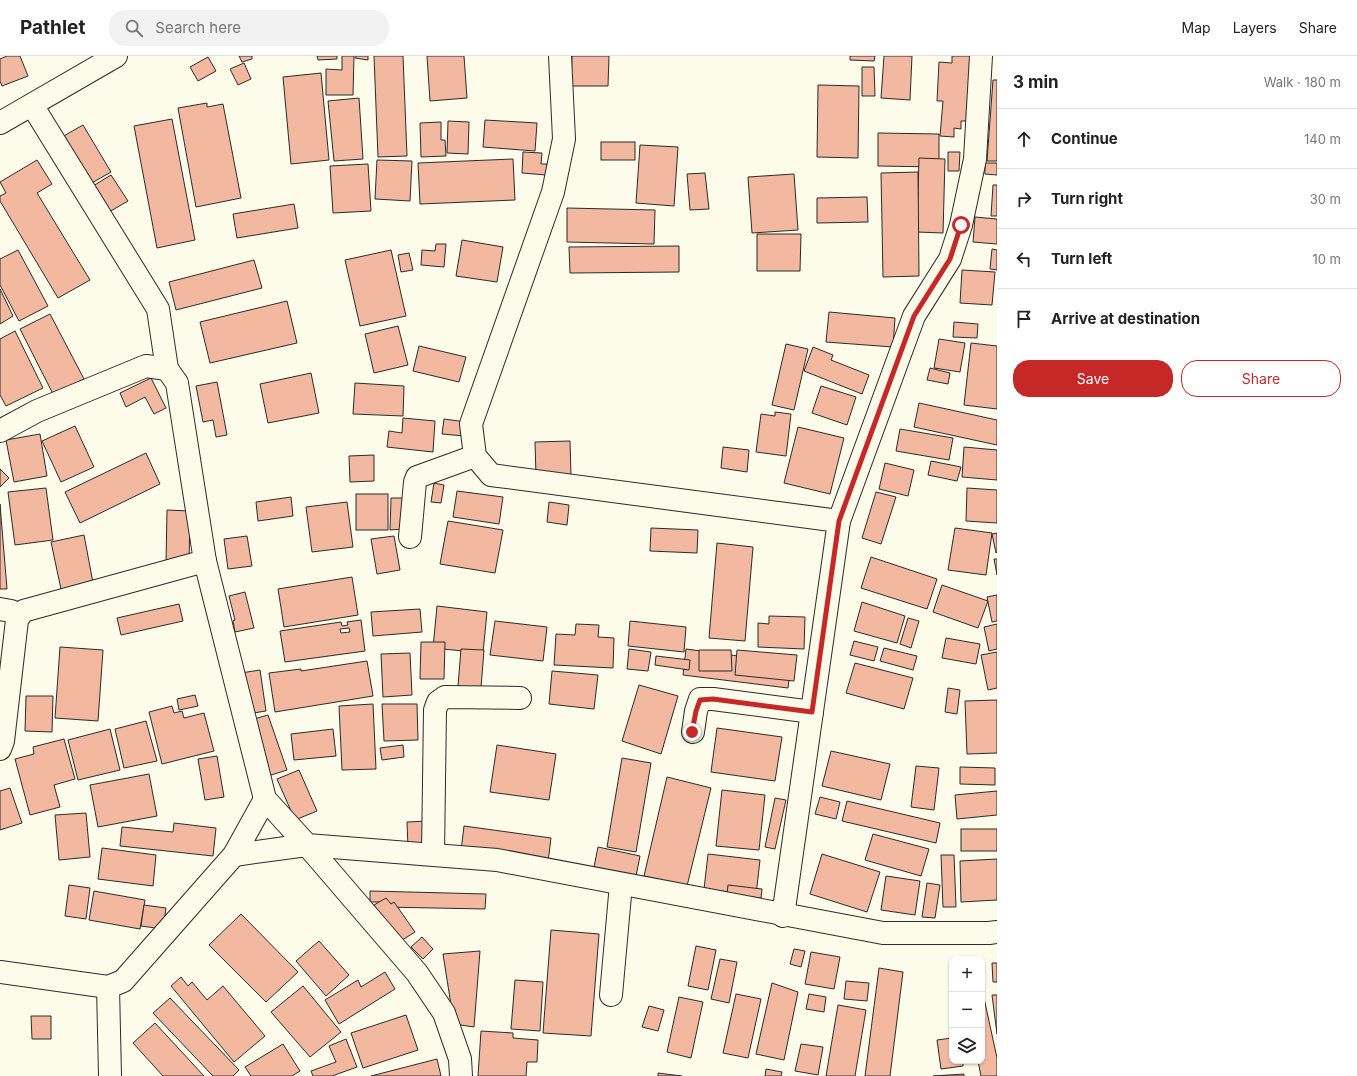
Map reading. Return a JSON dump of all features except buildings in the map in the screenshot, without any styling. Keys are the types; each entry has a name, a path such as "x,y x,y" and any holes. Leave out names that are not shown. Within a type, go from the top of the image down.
{"street":[{"path":"0,123 116,56"},
{"path":"560,56 564,139 553,192 471,424 475,456 491,475 839,521"},
{"path":"782,916 839,521 914,316 950,259 961,225 975,160 981,56"},
{"path":"32,104 158,309 167,369 177,383 205,561 265,799 307,845 417,973 444,1013 460,1059 461,1076"},
{"path":"0,431 37,411 146,366 167,369"},
{"path":"410,537 415,482 417,477 475,456"},
{"path":"10,612 23,612 205,561"},
{"path":"0,749 3,741 17,620 10,612"},
{"path":"433,854 435,710 438,702 445,697 520,698"},
{"path":"692,732 696,711 700,700 713,699 812,712"},
{"path":"0,972 108,987 123,981 234,856 265,799"},
{"path":"234,856 307,845 497,860 782,916 883,933 997,932"},
{"path":"612,995 621,884"},
{"path":"108,987 110,1076"}],"route":[{"path":"692,732 696,711 700,700 713,699 812,712 839,521 914,316 950,259 961,225"}]}
